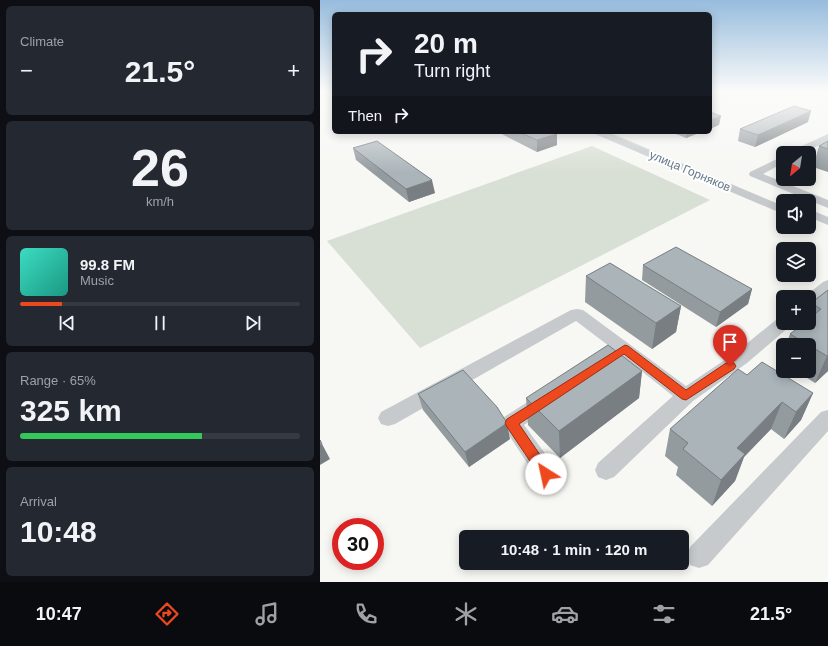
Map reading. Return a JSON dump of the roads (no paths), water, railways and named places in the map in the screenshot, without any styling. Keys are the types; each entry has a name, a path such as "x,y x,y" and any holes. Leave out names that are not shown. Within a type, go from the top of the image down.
{"street":[{"name":"улица Горняков","path":"603,134 776,207"},
{"name":"улица Горняков","path":"621,134 776,199"},
{"path":"809,146 828,137"},
{"path":"776,163 754,174 776,183"},
{"path":"784,186 828,204"},
{"path":"816,216 828,221"},
{"path":"816,224 828,228"},
{"path":"816,295 828,285"},
{"path":"388,418 577,314 686,396"},
{"path":"606,470 686,396 741,358 776,329"},
{"path":"588,373 625,349"},
{"path":"546,474 511,423 556,394"},
{"path":"699,556 828,418"}]}
